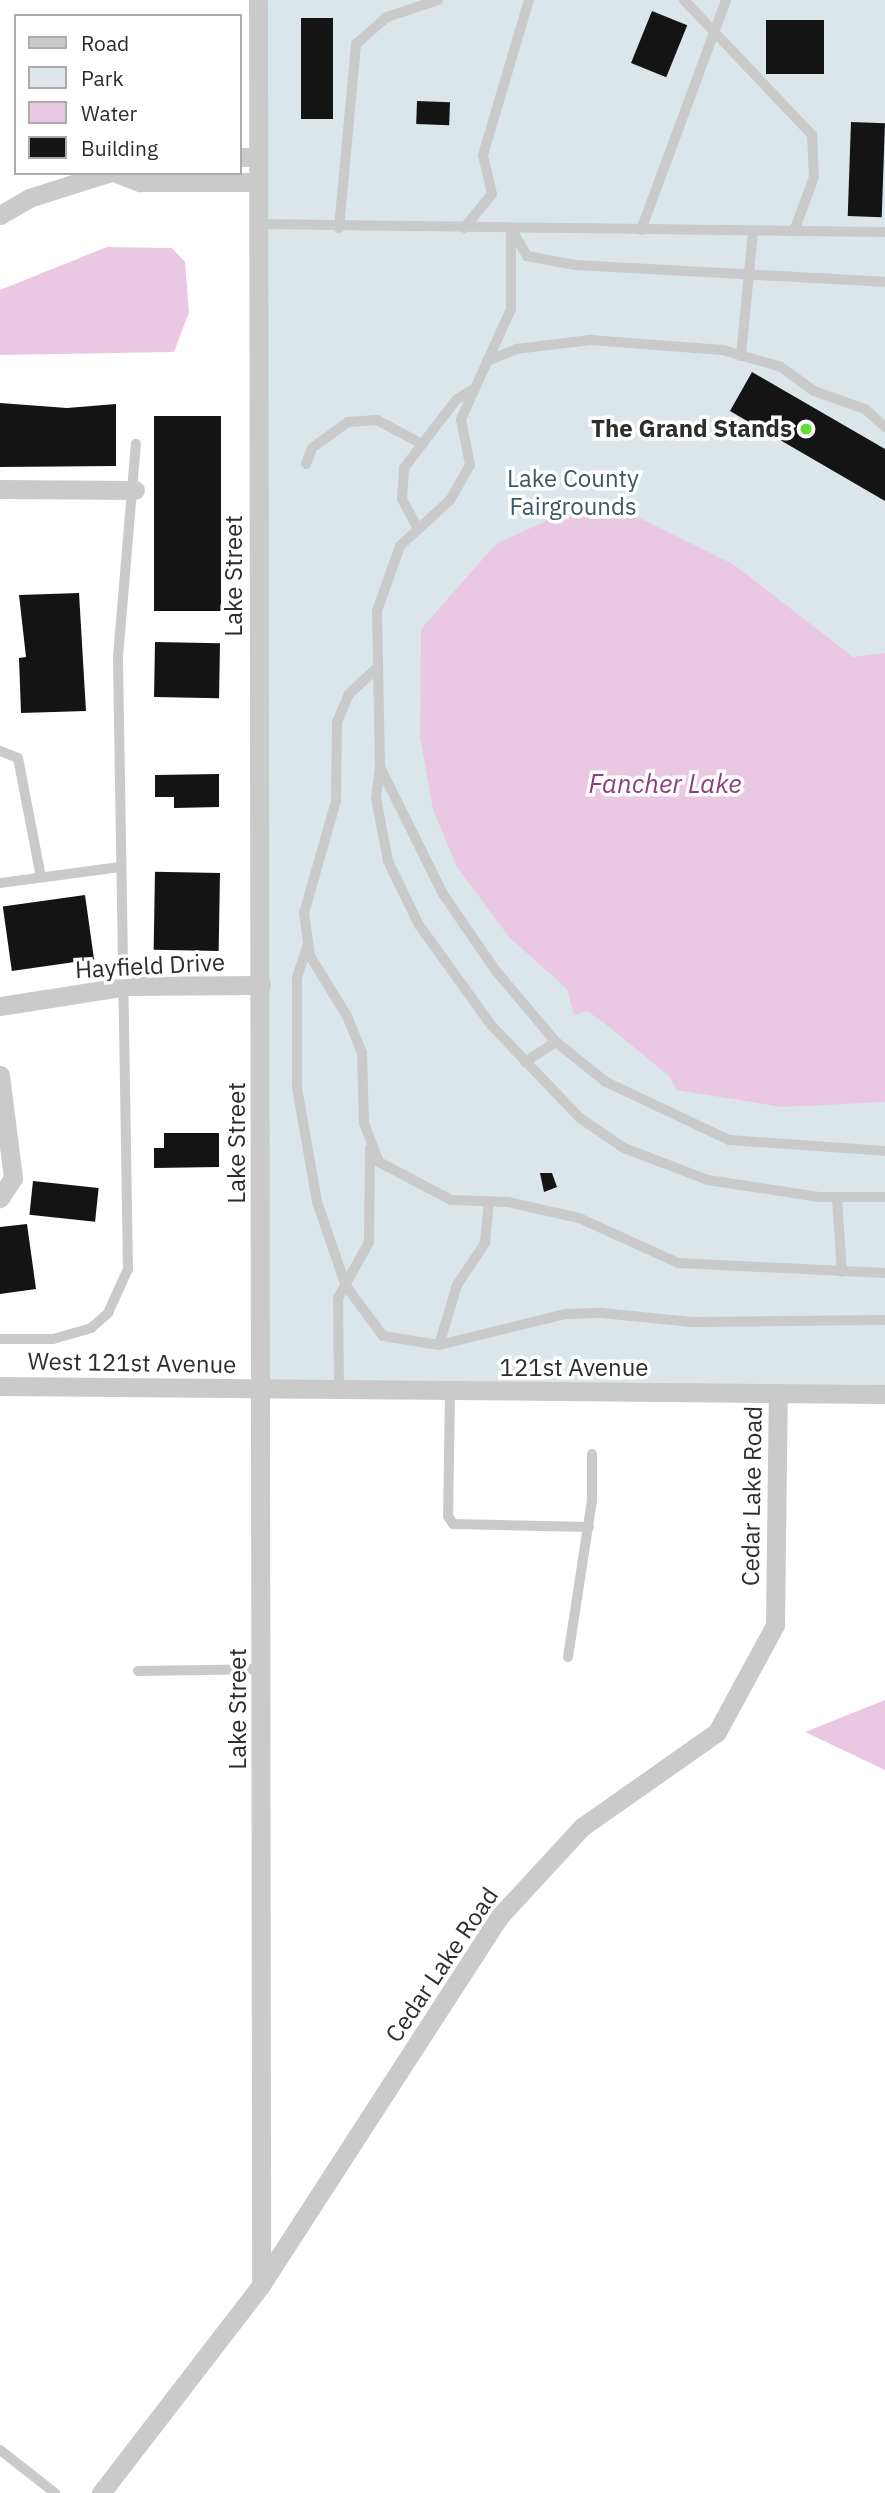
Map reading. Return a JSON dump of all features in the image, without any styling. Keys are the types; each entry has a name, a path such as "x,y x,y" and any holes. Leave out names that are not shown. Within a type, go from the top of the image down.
{"street":[{"name":"Lake Street","path":"258,0 249,157 257,182 264,1389 261,2285"},
{"path":"0,215 29,198 102,175"},
{"path":"122,175 141,182 257,182"},
{"path":"0,489 135,490"},
{"name":"Hayfield Drive","path":"0,1006 128,986 261,985"},
{"path":"0,1074 13,1178 0,1198"},
{"name":"West 121st Avenue","path":"0,1386 264,1389"},
{"name":"121st Avenue","path":"264,1389 885,1394"},
{"name":"Cedar Lake Road","path":"101,2493 261,2285 498,1918 582,1827 717,1732 775,1625 778,1393"}],"lane":[{"path":"339,229 356,44 387,17 438,0"},
{"path":"464,228 492,194 483,155 529,0"},
{"path":"684,0 812,135 814,177 794,231"},
{"path":"641,230 726,0"},
{"path":"257,224 339,229 885,232"},
{"path":"512,229 527,256 575,265 885,282"},
{"path":"512,229 512,309 461,419 470,465 450,499 400,546 387,576 377,611 381,829 403,894 466,994 525,1062 580,1118 659,1165 708,1180 836,1199 885,1197"},
{"path":"741,356 753,231"},
{"path":"487,360 516,349 590,340 741,356 781,367 814,391 865,409 885,427"},
{"path":"418,529 401,483 421,443 476,387"},
{"path":"306,464 312,448 348,422 377,420 421,443"},
{"path":"0,1339 72,1336 108,1313 120,1293 128,1269 128,986 120,867 119,598 135,490 136,444"},
{"path":"339,1390 338,1298 369,1242 370,1140 362,1054 308,943 304,914 336,801 337,722 349,694 378,667"},
{"path":"0,751 18,758 41,877"},
{"path":"380,767 443,894 496,971 556,1042 644,1105 729,1140 885,1151"},
{"path":"0,883 120,867"},
{"path":"308,943 297,978 297,1088 317,1202 346,1286 383,1336 439,1345 566,1314 692,1322 885,1320"},
{"path":"525,1062 556,1042"},
{"path":"370,1140 379,1163 452,1200 489,1201 579,1218 678,1263 885,1273"},
{"path":"836,1199 842,1272"},
{"path":"439,1345 457,1285 485,1242 489,1201"},
{"path":"450,1392 448,1516 453,1524 589,1527"},
{"path":"568,1657 589,1527 592,1454"},
{"path":"138,1671 263,1668"},
{"path":"0,2450 55,2493"}],"green space":[{"name":"Lake County Fairgrounds","path":"260,0 885,0 885,1389 260,1389"}],"water":[{"path":"107,247 172,248 185,262 189,312 174,352 0,355 0,290"},
{"name":"Fancher Lake","path":"581,505 621,509 733,564 853,657 885,653 885,1102 782,1107 677,1090 669,1076 603,1022 587,1011 574,1015 567,989 509,937 457,867 433,810 420,737 421,629 496,544"},
{"path":"885,1700 885,1770 805,1732"}],"building":[{"path":"652,11 687,25 666,77 631,63"},
{"path":"301,18 333,18 333,119 301,119"},
{"path":"766,20 824,20 824,74 766,74"},
{"path":"417,101 450,102 449,125 416,124"},
{"path":"851,122 885,123 882,217 848,216"},
{"name":"The Grand Stands","path":"752,372 885,449 885,501 730,411"},
{"path":"0,403 67,408 116,404 116,466 0,467"},
{"path":"154,416 221,416 221,611 154,611"},
{"path":"79,593 86,711 21,713 19,658 26,657 19,595"},
{"path":"155,642 220,643 219,698 154,697"},
{"path":"219,774 219,807 174,808 174,797 155,797 155,775"},
{"path":"155,872 220,873 219,951 154,950"},
{"path":"85,895 94,959 12,971 3,907"},
{"path":"164,1133 219,1133 219,1167 154,1168 154,1148 164,1148"},
{"path":"540,1173 552,1173 557,1187 544,1192"},
{"path":"33,1181 99,1188 95,1222 29,1215"},
{"path":"27,1224 36,1289 0,1294 0,1227"}],"place":[{"name":"The Grand Stands","path":"806,429"}]}
